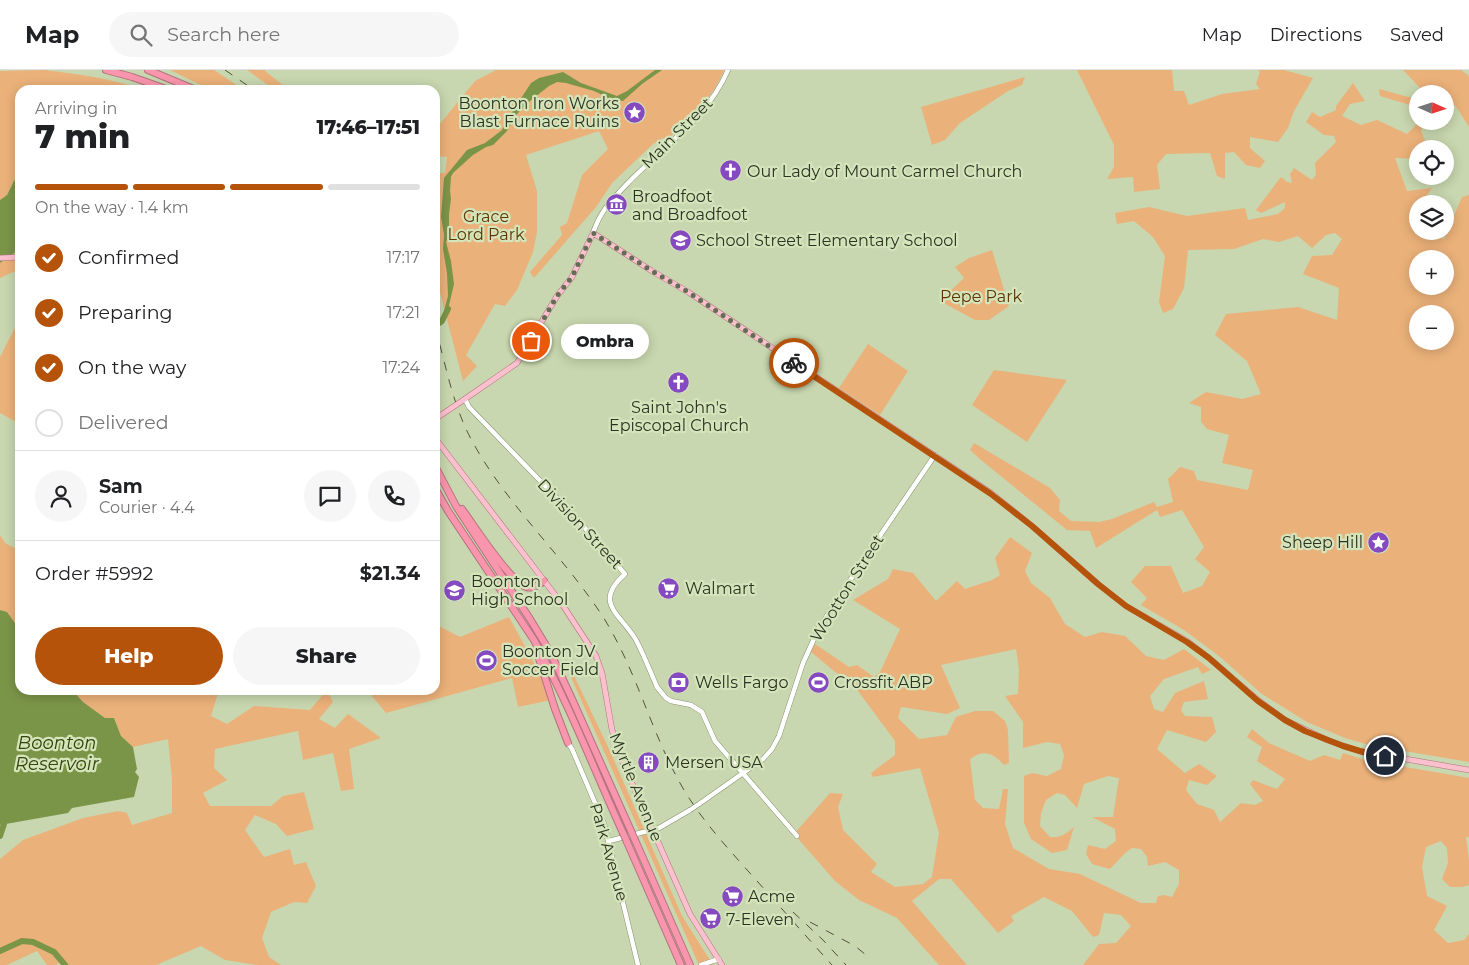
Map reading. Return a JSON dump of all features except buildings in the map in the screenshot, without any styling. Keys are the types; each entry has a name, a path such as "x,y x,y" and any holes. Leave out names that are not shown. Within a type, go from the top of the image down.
{"highway":[{"path":"106,70 132,76 156,85"},
{"path":"148,70 184,85"},
{"path":"440,476 453,501 530,618 550,652 690,964"},
{"path":"440,497 534,640 560,690 682,965"},
{"path":"453,501 460,506 496,556 520,583 530,587 538,586 544,581"},
{"path":"534,640 552,701 568,743"}],"main road":[{"name":"Main Street","path":"440,416 517,363 557,296 572,277 593,233"},
{"path":"593,233 688,292 991,494 1016,512 1126,606 1187,642 1209,658 1258,701 1285,720 1327,740 1358,751 1469,770"},
{"path":"0,258 15,257"},
{"name":"Myrtle Avenue","path":"440,445 567,612 600,664 616,742 652,830 690,914 722,965"}],"street":[{"name":"Main Street","path":"593,233 606,205 700,113 715,94 728,70"},
{"name":"Division Street","path":"464,400 475,414 578,520 626,574 614,585 610,602 616,615 637,643 663,696 669,700 691,705 702,712 715,741 797,836"},
{"name":"Wootton Street","path":"609,841 669,824 763,759 776,743 798,677 820,628 862,562 935,455"},
{"name":"Park Avenue","path":"568,743 604,824 638,965"},
{"path":"701,965 719,960"}],"green space":[{"path":"44,70 107,79 128,85 15,85 15,179 7,195 0,200 0,71"},
{"path":"170,70 214,70 236,85 201,85"},
{"path":"247,70 265,70 283,85 268,85"},
{"name":"Grace Lord Park","path":"496,70 724,70 707,100 666,141 663,138 653,144 612,183 596,207 534,278 530,272 562,235 560,227 567,223 582,175 608,149 599,131 526,155 537,191 537,232 533,252 517,290 505,306 495,304 466,355 477,366 463,381 440,292 440,173 445,173 447,157 440,156 440,124 475,81"},
{"path":"1077,70 1172,70 1174,91 1184,91 1189,105 1222,94 1260,89 1256,84 1260,72 1258,70 1284,70 1313,78 1294,111 1288,128 1278,142 1250,137 1250,148 1265,161 1260,168 1246,165 1234,152 1225,153 1225,179 1217,176 1210,153 1166,154 1157,165 1160,189 1134,192 1133,177 1107,179 1114,167 1114,145"},
{"path":"1403,70 1461,70 1469,76 1469,127 1454,105 1454,85 1417,85"},
{"path":"1025,77 1022,85 1008,91 960,123 945,140 932,145 921,107"},
{"path":"1353,83 1365,101 1350,104 1342,116 1361,125 1377,120 1407,134 1411,130 1421,130 1425,140 1409,140 1409,159 1395,158 1407,191 1432,188 1427,195 1409,195 1409,240 1454,240 1454,216 1462,197 1469,195 1469,762 1369,745 1345,738 1307,722 1262,694 1219,656 1184,630 1141,605 1147,598 1131,582 1145,566 1171,566 1183,593 1202,586 1210,572 1195,559 1204,547 1182,510 1160,517 1157,510 1096,548 1090,531 1067,530 970,450 974,443 1050,488 1060,500 1059,511 1071,521 1099,522 1112,519 1154,502 1157,507 1173,502 1168,479 1180,467 1194,471 1197,480 1248,490 1253,470 1222,463 1229,435 1207,429 1201,422 1201,407 1189,403 1206,392 1242,399 1261,394 1247,361 1215,335 1226,314 1298,307 1337,320 1339,288 1303,274 1312,256 1332,255 1342,239 1335,233 1326,235 1312,248 1298,236 1279,242 1263,239 1234,249 1188,250 1184,288 1173,309 1163,313 1159,302 1165,256 1153,237 1134,221 1117,224 1115,213 1149,207 1187,216 1245,208 1248,220 1278,214 1285,208 1285,202 1261,213 1256,210 1281,177 1287,182 1292,183 1290,174 1294,168 1312,180 1316,175 1315,163 1336,142 1334,136 1324,135 1306,122 1312,112 1320,117 1336,110 1336,106"},
{"path":"1379,89 1409,97 1409,105 1380,96"},
{"name":"Pepe Park","path":"992,250 1009,306 989,320 975,320 940,301 964,278 955,267 969,258"},
{"path":"15,252 15,271 0,278 0,263"},
{"path":"15,328 15,421 0,413 0,357"},
{"path":"868,344 908,371 880,415 839,388"},
{"path":"994,370 1067,380 1027,442 972,405"},
{"path":"0,535 5,543 15,548 15,623 7,612 0,610"},
{"path":"1010,537 1032,553 1025,571 1031,583 1050,598 1065,624 1085,637 1102,632 1125,636 1146,656 1164,660 1184,649 1211,670 1202,674 1198,667 1164,679 1150,696 1154,709 1163,712 1175,693 1204,681 1208,699 1184,702 1181,710 1185,716 1212,717 1216,732 1206,742 1167,730 1157,749 1185,773 1199,764 1217,776 1207,785 1189,780 1186,790 1197,804 1214,810 1220,822 1241,803 1255,805 1263,801 1250,784 1253,780 1277,789 1285,779 1257,761 1262,747 1247,737 1252,729 1269,743 1310,761 1324,755 1340,760 1343,753 1365,760 1469,778 1469,837 1466,837 1469,885 1450,887 1442,879 1448,863 1447,848 1441,841 1426,847 1422,867 1427,896 1447,906 1434,930 1448,943 1464,940 1469,934 1469,965 1083,965 1099,944 1116,943 1131,926 1121,915 1104,913 1099,935 1093,937 1072,911 1044,897 1011,916 1014,921 998,933 951,879 939,879 912,901 967,965 939,965 897,918 859,900 835,881 794,834 830,793 843,794 838,807 843,830 877,864 871,872 895,887 923,884 932,877 939,833 920,768 873,777 871,773 895,755 895,741 858,691 811,652 815,644 849,667 857,665 874,677 880,672 900,629 853,600 888,579 893,569 913,573 936,601 957,581 965,589 992,580 1000,575 995,558","holes":["1016,649 1019,669 1018,694 1005,696 1023,722 1023,748 1047,742 1060,744 1064,755 1061,769 1047,776 1032,773 1024,776 1024,823 1031,839 1052,853 1067,850 1074,827 1063,835 1050,837 1040,826 1041,813 1046,800 1057,793 1065,795 1077,808 1084,784 1108,776 1119,778 1113,817 1092,817 1115,829 1116,841 1105,849 1088,845 1086,854 1092,864 1110,869 1132,848 1141,849 1147,857 1148,866 1165,862 1179,870 1179,884 1172,897 1158,896 1156,903 1141,903 1080,874 1049,869 1013,848 1005,824 1008,789 1003,789 999,809 983,808 975,800 970,759 984,753 992,755 1004,765 1009,763 1008,730 1005,721 993,711 975,711 956,717 947,735 919,739 898,718 901,707 947,714 960,708 941,665"]},
{"path":"509,617 546,685 551,700 518,707 512,678 386,713 371,695 440,695 440,627 460,637"},
{"path":"566,659 609,749 682,916 713,965 699,965 570,675"},
{"path":"77,695 217,695 211,716 227,724 254,706 310,710 323,695 330,695 333,702 319,719 335,728 348,714 381,738 349,749 354,789 341,791 333,753 303,760 298,731 215,749 214,768 227,780 203,793 210,806 271,806 283,796 304,792 314,829 287,836 276,824 255,815 245,830 264,857 290,849 294,865 306,862 316,886 307,903 294,902 271,912 262,938 269,957 281,965 258,965 225,960 201,946 156,965 61,965 60,963 47,965 37,951 7,965 0,965 0,859 23,840 83,818 118,811 127,813 132,825 172,813 172,780 168,739 133,747 121,736 114,718 105,718"}],"water":[{"path":"655,70 662,70 623,101 613,100 594,91 566,83 557,82 549,86 516,115 507,131 493,145 473,155 453,173 450,191 449,237 446,242 454,284 446,318 444,311 448,296 447,273 441,217 444,178 467,150 485,143 502,130 531,83 539,78 563,72 581,83 617,96 627,91"},
{"path":"15,179 15,252 0,263 0,200 7,195"},
{"name":"Boonton Reservoir","path":"0,610 7,612 15,623 15,695 77,695 105,718 114,718 121,736 133,747 137,769 135,772 139,777 134,797 72,808 68,813 0,825"}],"waterway":[{"path":"440,322 448,309"},
{"path":"0,801 4,824 0,836"},
{"path":"0,951 22,941 33,942 54,952 65,965"}],"railway":[{"path":"225,70 247,85"},
{"path":"440,346 454,398 471,439 485,463 518,509 572,574 605,620 627,662 663,748 684,790 698,812 722,842 832,965"},
{"path":"793,912 846,965"},
{"path":"810,922 855,946 866,955"}],"way so far":[{"path":"531,341 557,296 572,277 593,233 688,292 794,363"}],"place":[{"name":"Boonton Iron Works Blast Furnace Ruins","path":"635,112"},
{"name":"Our Lady of Mount Carmel Church","path":"731,171"},
{"name":"Broadfoot and Broadfoot","path":"616,205"},
{"name":"School Street Elementary School","path":"680,240"},
{"name":"Ombra","path":"531,341"},
{"name":"Saint John's Episcopal Church","path":"679,383"},
{"name":"Sheep Hill","path":"1379,542"},
{"name":"Walmart","path":"669,588"},
{"name":"Boonton High School","path":"455,590"},
{"name":"Boonton JV Soccer Field","path":"486,660"},
{"name":"Wells Fargo","path":"679,682"},
{"name":"Crossfit ABP","path":"818,682"},
{"name":"Mersen USA","path":"649,762"},
{"name":"Acme","path":"732,896"},
{"name":"7-Eleven","path":"710,919"}],"route":[{"path":"794,363 935,455 1016,512 1126,606 1187,642 1209,658 1258,701 1285,720 1305,731 1343,746 1370,754 1385,756"}]}
